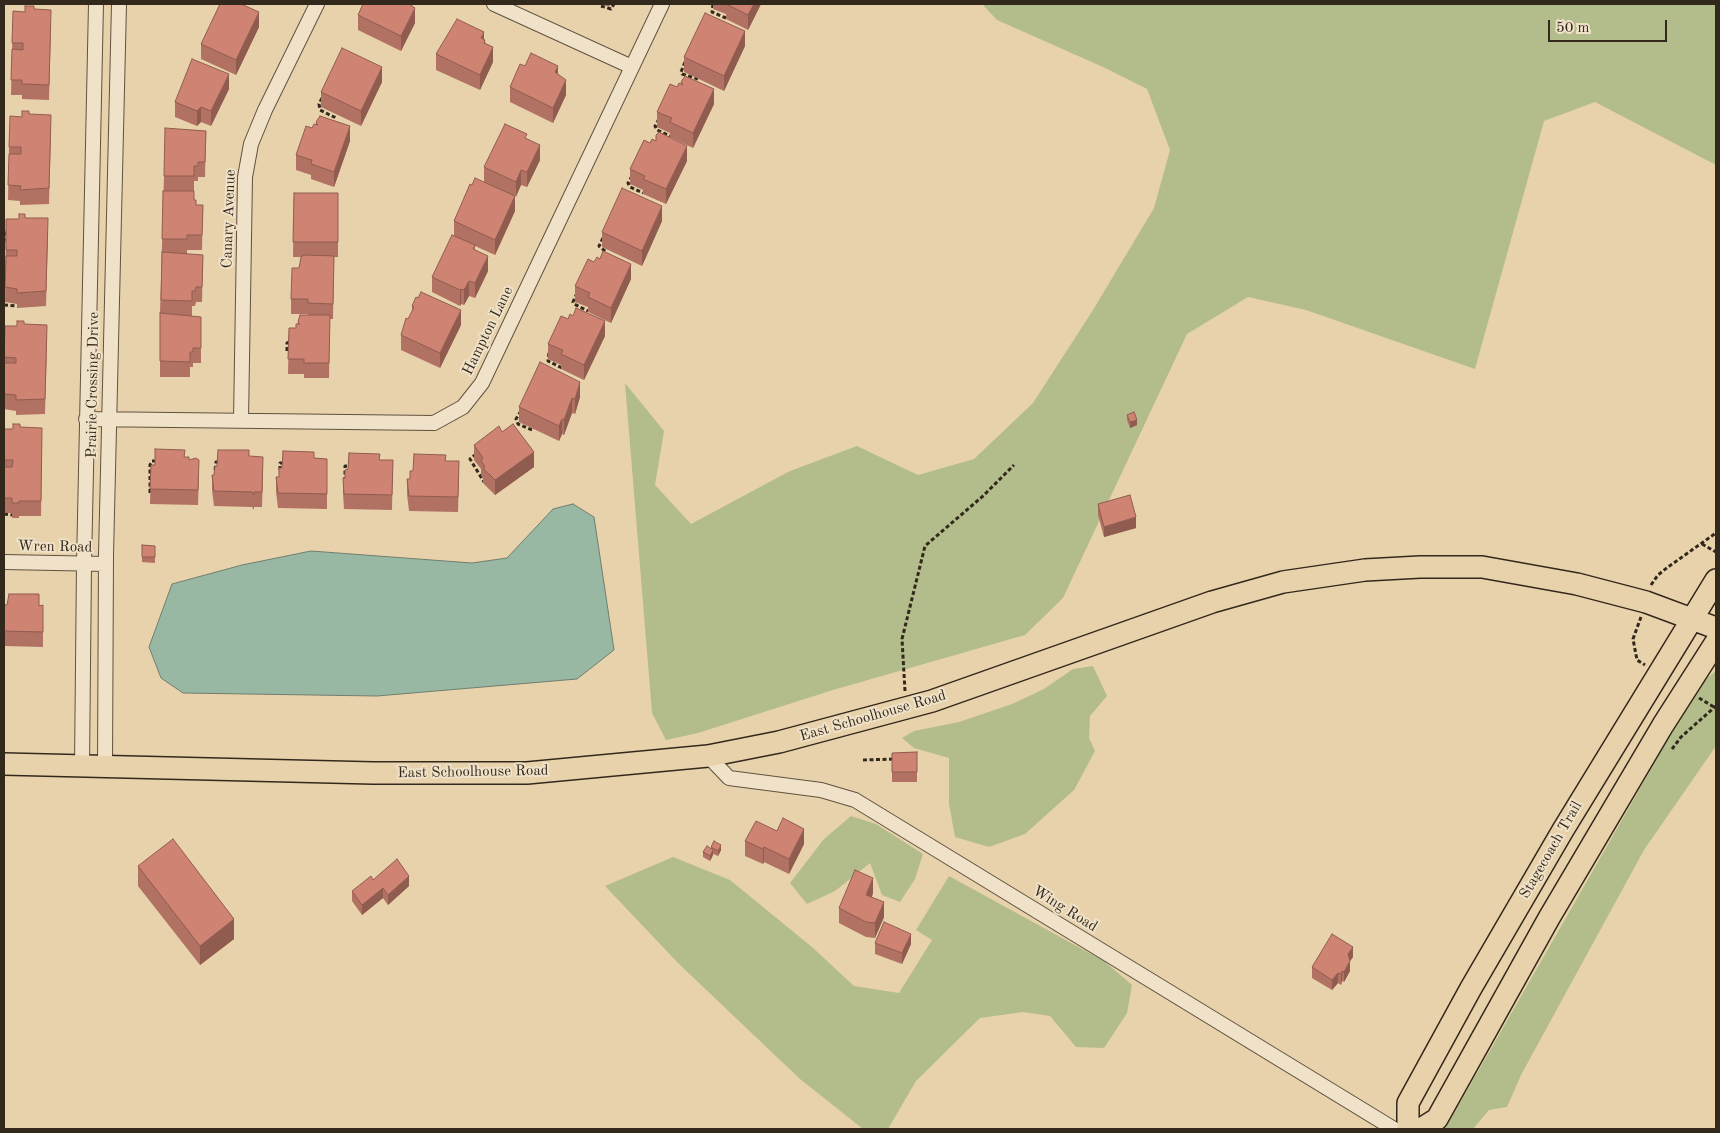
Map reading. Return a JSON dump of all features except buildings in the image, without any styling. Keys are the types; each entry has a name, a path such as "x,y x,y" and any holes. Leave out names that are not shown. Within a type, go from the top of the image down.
{"main road":[{"name":"East Schoolhouse Road","path":"4,764 373,773 517,773 637,764 708,756 778,742 906,709 1078,651 1212,602 1283,582 1325,574 1420,567 1482,567 1577,584 1633,599 1716,628"},
{"name":"Stagecoach Trail","path":"1408,1129 1408,1103 1471,988 1562,830 1716,580"},
{"path":"1421,1129 1437,1118 1549,918 1663,725 1716,642"}],"street":[{"name":"Prairie Crossing Drive","path":"82,766 86,419 96,4"},
{"name":"Prairie Crossing Drive","path":"105,766 106,564 119,4"},
{"name":"Canary Avenue","path":"241,420 245,177 249,152 264,110 317,4"},
{"path":"494,4 632,67"},
{"name":"Hampton Lane","path":"86,419 434,423 463,407 485,377 662,4"},
{"name":"Wren Road","path":"4,562 106,564"},
{"name":"Wing Road","path":"708,756 728,778 822,790 855,800 1394,1129"}],"path":[{"path":"601,6 610,9 614,4"},
{"path":"713,4 712,12 726,18"},
{"path":"689,56 681,72 698,79"},
{"path":"325,92 319,104 320,110 334,117 335,114"},
{"path":"659,118 655,126 657,130 670,136"},
{"path":"632,175 628,183 630,187 644,193"},
{"path":"606,230 599,246 600,249 608,253"},
{"path":"4,242 5,232 12,232"},
{"path":"577,293 574,304 588,311"},
{"path":"4,305 17,306"},
{"path":"287,351 288,341 296,341"},
{"path":"550,350 546,358 548,361 562,368"},
{"path":"523,405 516,419 518,424 532,430 533,428"},
{"path":"478,452 470,458 484,482"},
{"path":"150,492 150,465 152,461 162,461"},
{"path":"215,478 216,462 227,462"},
{"path":"279,479 280,463 291,463"},
{"path":"906,709 902,639 925,546 983,496 1014,464"},
{"path":"343,484 345,466 357,466"},
{"path":"4,514 12,515"},
{"path":"1650,587 1658,575 1716,533"},
{"path":"1702,544 1716,552"},
{"path":"1638,626 1633,639 1637,660 1644,664"},
{"path":"1697,696 1715,707 1710,711"},
{"path":"863,760 904,758"}],"shaded area":[{"path":"982,4 1716,4 1716,165 1595,102 1544,121 1475,369 1306,310 1248,297 1187,334 1063,598 1025,635 833,690 698,733 666,740 652,713 625,383 664,431 655,485 691,524 790,471 857,446 918,475 974,459 1033,403 1093,310 1154,208 1170,150 1147,89 1103,67 997,20"},
{"path":"573,504 594,517 614,650 577,679 377,696 183,693 161,678 149,647 172,584 242,565 311,551 472,563 507,558 553,509"},
{"path":"1093,666 1107,696 1090,716 1089,738 1095,751 1074,790 1025,834 989,847 955,837 949,804 949,758 914,748 902,738 914,731 959,722 1012,704 1044,689 1073,669"},
{"path":"1716,671 1716,746 1644,850 1521,1075 1507,1107 1489,1110 1473,1129 1445,1129 1666,743 1707,678"},
{"path":"851,816 876,824 923,854 915,879 900,902 882,895 870,863 835,891 807,904 790,883 824,839"},
{"path":"673,857 730,880 812,947 854,986 899,993 932,940 916,930 949,876 1104,961 1132,985 1127,1013 1104,1048 1076,1047 1050,1016 1023,1012 980,1018 916,1081 888,1129 863,1129 800,1079 679,964 605,886"}]}
